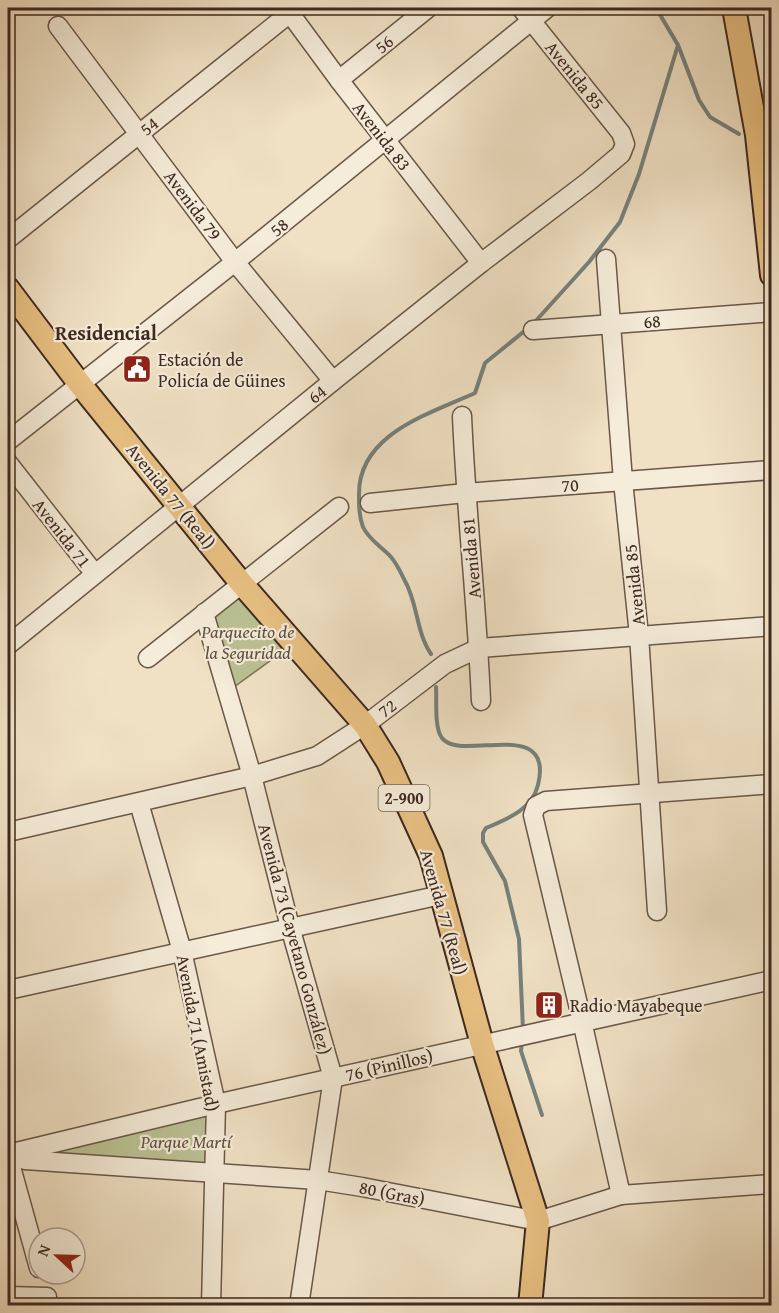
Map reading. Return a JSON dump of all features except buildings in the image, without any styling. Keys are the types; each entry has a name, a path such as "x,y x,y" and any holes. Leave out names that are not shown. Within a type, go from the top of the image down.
{"main road":[{"path":"734,8 760,134 771,275"},
{"name":"Avenida 77 (Real)","path":"8,289 79,383 242,584 365,725 388,762 431,856 482,1044 538,1221 530,1305"}],"street":[{"name":"56","path":"339,80 428,8"},
{"name":"58","path":"8,441 386,141 526,14 547,8"},
{"name":"Avenida 83","path":"288,10 339,80 481,263"},
{"name":"54","path":"8,239 140,134 288,10"},
{"name":"Avenida 85","path":"526,14 621,133 625,144"},
{"name":"Avenida 79","path":"58,26 235,262 333,381"},
{"name":"64","path":"8,645 333,381 481,263 589,181 621,154 625,144"},
{"name":"Avenida 85","path":"606,259 623,481 639,635 657,911"},
{"name":"68","path":"533,330 771,312"},
{"name":"Avenida 81","path":"462,416 465,493 479,648 481,701"},
{"name":"Avenida 71","path":"8,463 95,574"},
{"name":"70","path":"370,503 465,493 771,470"},
{"path":"148,658 339,507"},
{"name":"Avenida 73 (Cayetano González)","path":"204,614 252,776 290,927 333,1078 299,1305"},
{"name":"72","path":"8,832 252,776 317,756 365,725 444,664 479,648 771,626"},
{"path":"621,1195 532,815 536,806 546,801 771,784"},
{"name":"Avenida 71 (Amistad)","path":"139,803 182,951 216,1104 211,1305"},
{"path":"8,990 441,895"},
{"name":"76 (Pinillos)","path":"8,1155 216,1104 771,980"},
{"path":"8,1155 27,1226"},
{"name":"80 (Gras)","path":"8,1155 25,1160 318,1180 538,1221 621,1195 771,1184"},
{"path":"8,1296 48,1301 44,1286"}],"green space":[{"name":"Parquecito de la Seguridad","path":"244,593 289,647 234,687 209,616"},
{"name":"Parque Martí","path":"209,1114 208,1164 40,1156 38,1150"}],"waterway":[{"path":"656,8 678,45 699,100 710,117 739,134"},
{"path":"533,324 589,262 620,222 639,174 678,45"},
{"path":"431,654 422,637 409,590 399,569 363,527 359,503 362,474 370,456 383,441 399,429 418,418 475,393 485,363 527,329"},
{"path":"436,687 437,721 442,738 452,744 467,746 520,746 533,752 539,764 538,785 530,801 518,813 486,828 483,833 483,842 505,881 519,939 523,1030"},
{"path":"522,1041 521,1051 542,1115"}],"place":[{"name":"Estación de Policía de Güines","path":"137,369"},
{"name":"Radio Mayabeque","path":"549,1005"}],"district":[{"name":"Residencial","path":"106,332"}]}
